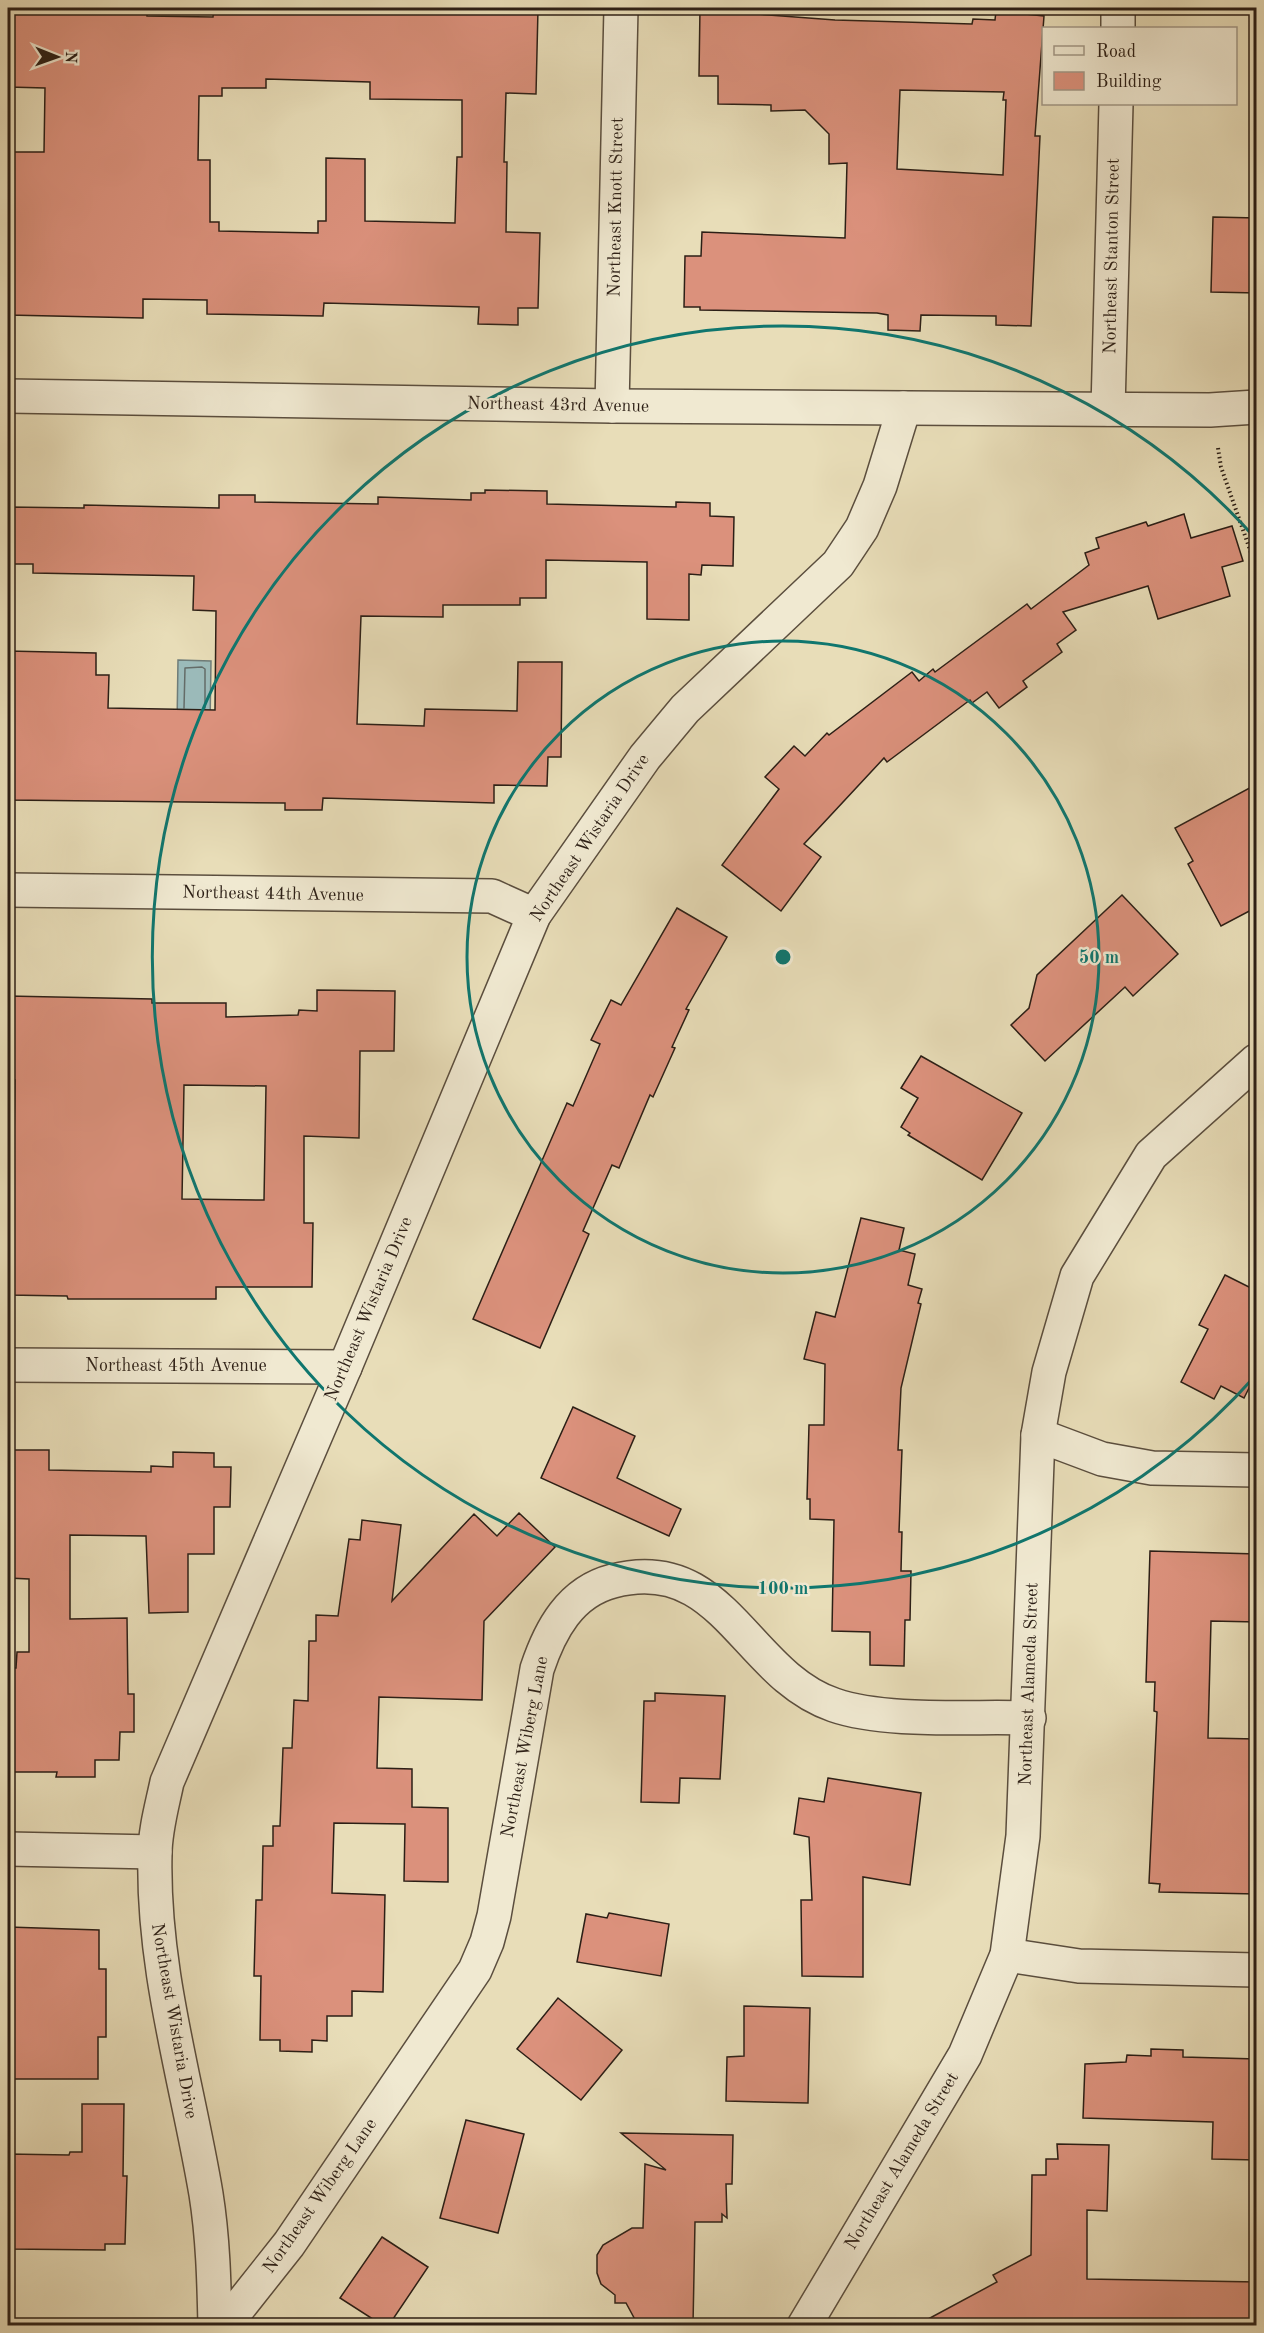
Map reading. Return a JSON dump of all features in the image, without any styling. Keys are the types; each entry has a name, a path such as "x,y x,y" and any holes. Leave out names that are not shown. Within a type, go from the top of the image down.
{"street":[{"name":"Northeast Knott Street","path":"612,406 621,8"},
{"path":"1118,8 1118,27"},
{"name":"Northeast Stanton Street","path":"1108,409 1116,105"},
{"name":"Northeast 43rd Avenue","path":"8,396 612,406 1108,409"},
{"path":"1108,409 1210,410 1257,407"},
{"name":"Northeast Wistaria Drive","path":"215,2325 214,2251 206,2193 161,1965 155,1915 155,1852 166,1782 345,1367 534,915 645,757 685,710 838,564 862,528 880,486 904,408"},
{"name":"Northeast 44th Avenue","path":"8,890 492,897 534,915"},
{"name":"Northeast Alameda Street","path":"804,2325 965,2055 1007,1955 1023,1836 1038,1435 1049,1372 1077,1276 1151,1155 1257,1061"},
{"name":"Northeast 45th Avenue","path":"8,1365 345,1367"},
{"path":"1038,1435 1102,1459 1152,1468 1257,1470"},
{"name":"Northeast Wiberg Lane","path":"224,2325 289,2244 475,1970 487,1942 494,1916 537,1669 547,1640 573,1603 600,1584 631,1576 658,1575 689,1586 714,1602 778,1671 802,1690 834,1705 874,1714 1029,1718"},
{"path":"8,1849 155,1852"},
{"path":"1007,1955 1079,1966 1257,1970"}],"path":[{"path":"1210,410 1221,467 1257,567"}],"water":[{"path":"178,660 211,661 210,725 177,725"}],"building":[{"path":"8,8 147,8 147,16 213,17 214,8 376,13 376,8 538,9 536,94 506,93 504,162 507,162 506,232 540,233 538,308 518,308 518,325 478,324 479,307 324,303 323,316 207,314 207,300 143,299 143,318 8,315 8,152 44,152 45,88 8,87","holes":["266,79 370,82 370,99 462,100 462,157 457,157 455,223 365,221 365,159 326,158 326,221 318,221 318,233 219,231 219,222 210,222 210,160 198,160 199,96 222,96 222,88 266,88"]},
{"path":"700,8 757,8 757,14 835,20 972,24 973,19 995,20 996,11 1044,16 1035,136 1040,136 1031,326 996,325 996,316 921,315 920,331 888,330 888,315 877,313 700,310 700,307 684,307 685,256 701,256 702,232 845,238 847,163 829,164 829,134 805,110 771,111 771,105 718,104 718,76 699,76","holes":["900,90 1004,92 1003,100 1006,100 1003,175 897,169"]},
{"path":"1213,217 1257,218 1257,293 1211,292"},
{"path":"485,490 547,491 547,504 676,507 676,502 710,503 710,516 734,517 733,566 702,565 701,575 689,574 689,620 647,619 647,562 546,560 546,598 520,598 520,605 443,605 443,617 361,616 357,724 424,726 425,709 517,711 518,662 562,662 561,757 548,757 547,786 494,785 494,803 323,798 322,810 285,810 285,803 8,800 8,651 96,653 96,675 109,675 108,708 215,710 216,611 193,610 194,576 33,573 33,564 8,564 8,507 84,508 84,505 219,508 219,495 255,495 255,502 378,504 378,497 471,500 471,493 485,493"},
{"path":"1184,514 1191,538 1232,526 1243,561 1222,567 1230,596 1158,619 1148,586 1063,612 1076,630 1057,644 1062,652 1023,681 1027,687 999,708 987,692 972,703 970,700 887,762 884,758 804,844 821,857 781,911 722,865 779,789 765,777 794,746 805,756 827,733 829,735 912,672 919,681 933,669 935,672 1027,604 1031,609 1089,565 1085,553 1099,548 1096,538 1146,522 1148,526"},
{"path":"1257,784 1257,907 1221,926 1188,864 1193,861 1175,828"},
{"path":"1122,895 1178,954 1133,996 1125,987 1045,1061 1011,1025 1029,1008 1037,975"},
{"path":"677,908 727,937 686,1009 689,1010 672,1047 675,1048 653,1097 650,1095 619,1168 612,1165 583,1231 589,1234 540,1348 473,1319 567,1103 573,1106 600,1044 591,1040 611,1000 621,1005"},
{"path":"317,990 395,991 394,1051 360,1051 359,1138 304,1136 304,1223 313,1223 312,1287 216,1287 216,1299 68,1299 67,1296 8,1295 8,1205 13,1205 15,1080 8,1080 8,996 152,999 152,1003 226,1003 226,1017 298,1015 299,1010 317,1011","holes":["184,1085 266,1086 264,1200 182,1199"]},
{"path":"921,1056 1022,1113 982,1180 908,1135 910,1133 901,1127 918,1098 901,1088"},
{"path":"861,1218 904,1228 899,1250 915,1254 908,1285 922,1289 918,1303 921,1304 901,1388 898,1450 902,1450 899,1532 902,1532 901,1571 911,1571 910,1620 905,1620 904,1666 870,1665 870,1632 832,1631 834,1520 810,1519 810,1499 807,1499 809,1425 824,1425 825,1364 804,1359 816,1312 835,1317"},
{"path":"1225,1275 1257,1291 1257,1372 1244,1398 1221,1386 1214,1399 1181,1382 1208,1329 1199,1325"},
{"path":"573,1407 635,1436 617,1478 681,1509 669,1536 541,1478"},
{"path":"8,1450 49,1450 49,1470 151,1472 151,1466 173,1467 173,1452 214,1453 214,1467 231,1467 230,1507 214,1507 214,1554 188,1554 188,1612 149,1613 146,1536 70,1535 70,1619 127,1618 128,1694 134,1694 134,1732 120,1732 119,1760 95,1760 95,1777 56,1777 57,1772 8,1772 8,1668 16,1668 17,1652 29,1652 29,1579 8,1578"},
{"path":"519,1513 555,1547 484,1621 482,1700 379,1697 377,1768 412,1769 412,1807 448,1808 448,1882 404,1881 405,1824 334,1823 332,1893 385,1895 383,1992 352,1991 352,2016 327,2016 327,2041 312,2040 312,2052 280,2051 280,2040 260,2040 261,1976 254,1976 256,1900 262,1900 263,1846 273,1846 273,1826 280,1826 283,1748 292,1748 294,1700 308,1701 309,1641 316,1641 316,1615 338,1616 349,1539 360,1540 362,1520 401,1525 392,1601 474,1514 497,1536"},
{"path":"1150,1551 1257,1554 1257,1622 1211,1621 1208,1738 1256,1739 1253,1841 1257,1842 1257,1894 1159,1892 1160,1884 1149,1883 1157,1712 1154,1711 1155,1682 1146,1682"},
{"path":"655,1693 725,1696 720,1779 680,1778 679,1803 641,1802 644,1701 655,1701"},
{"path":"828,1778 921,1793 910,1885 863,1877 863,1977 802,1976 801,1900 812,1900 809,1837 794,1834 799,1798 824,1802"},
{"path":"609,1913 669,1924 661,1976 577,1962 586,1914 607,1918"},
{"path":"8,1927 99,1930 99,1969 106,1969 106,2037 98,2037 98,2079 13,2079 12,2045 8,2045"},
{"path":"558,1998 622,2050 581,2100 517,2049"},
{"path":"744,2006 810,2008 808,2103 726,2101 727,2057 744,2056"},
{"path":"1151,2049 1183,2050 1183,2057 1257,2059 1257,2160 1212,2159 1213,2122 1083,2118 1085,2064 1126,2062 1127,2055 1151,2056"},
{"path":"82,2104 124,2104 123,2176 127,2176 125,2244 105,2244 105,2250 8,2249 8,2154 69,2155 70,2152 82,2152"},
{"path":"466,2120 524,2134 498,2233 440,2218"},
{"path":"621,2133 733,2135 732,2184 726,2184 727,2218 722,2214 722,2222 695,2222 693,2325 638,2325 626,2303 615,2303 615,2295 601,2284 597,2273 597,2255 603,2245 632,2228 643,2228 645,2164 666,2170"},
{"path":"1057,2144 1109,2145 1107,2211 1087,2210 1087,2279 1257,2282 1257,2325 917,2325 997,2282 993,2275 1031,2255 1032,2175 1046,2175 1046,2159 1058,2159"},
{"path":"382,2237 428,2267 389,2325 382,2325 340,2298"}]}
